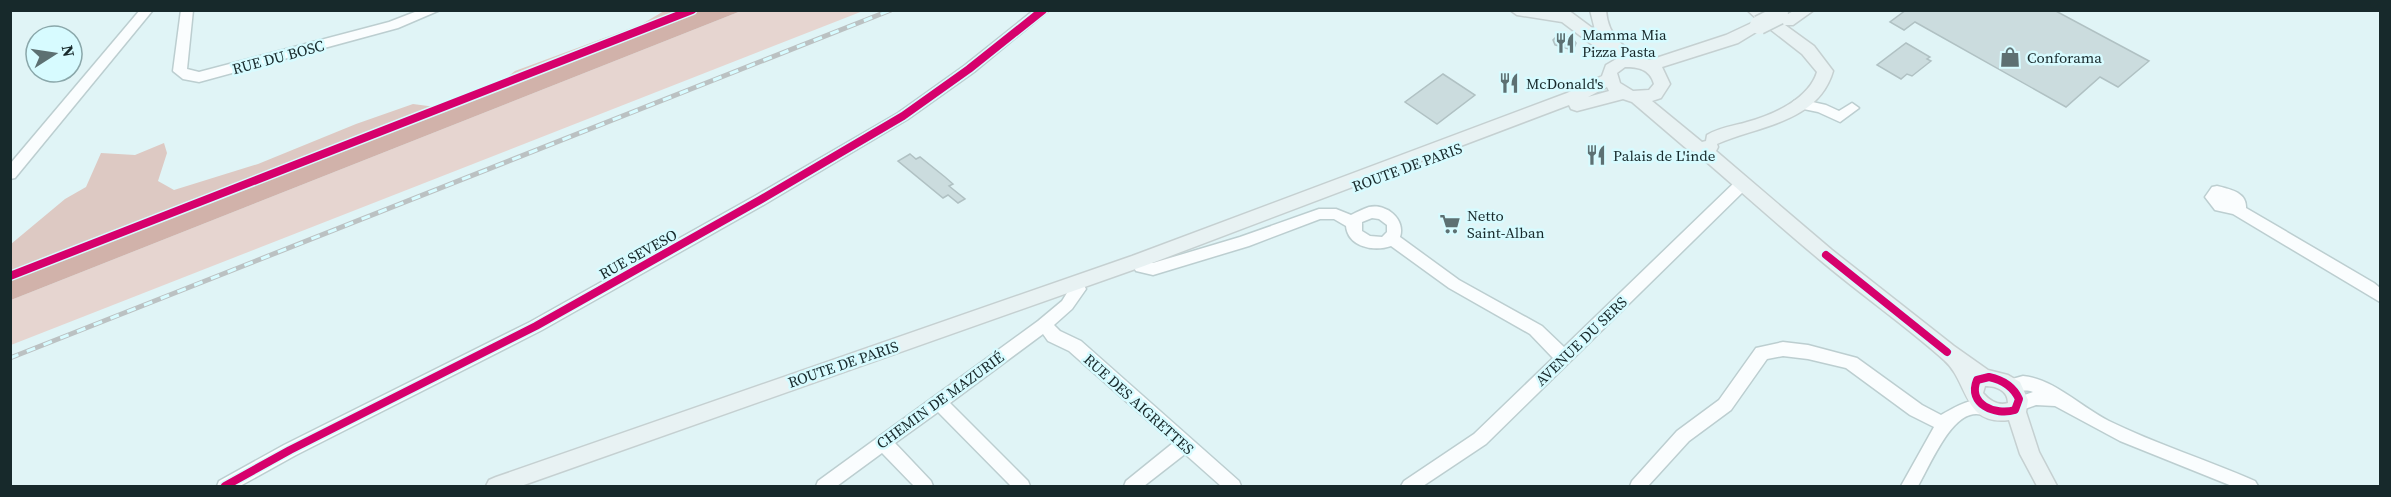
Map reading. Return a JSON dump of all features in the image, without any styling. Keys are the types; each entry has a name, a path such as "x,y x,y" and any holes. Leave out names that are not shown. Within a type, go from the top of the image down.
{"main road":[{"path":"1517,10 1561,14 1578,25 1608,48 1613,85 1704,142"},
{"path":"1613,72 1724,42 1760,22 1786,21 1807,10"},
{"path":"1578,25 1590,24 1600,13 1617,49 1643,64 1660,85 1660,104 1668,115 1704,142 1742,184 1794,230 1947,352 1995,397 2047,486"},
{"path":"1660,85 1760,22 1786,21"},
{"path":"1704,142 1725,133 1771,120 1799,104 1814,92 1824,79 1825,71 1786,21"},
{"path":"1704,142 1757,117 1802,91 1811,78 1812,69 1786,21"},
{"name":"ROUTE DE PARIS","path":"496,486 1075,283 1142,265 1191,241 1573,97 1613,72"},
{"name":"ROUTE DE PARIS","path":"1191,241 1274,215 1575,106 1630,95 1650,96 1660,85"}],"street":[{"path":"10,174 147,10"},
{"name":"RUE DU BOSC","path":"187,10 180,71 188,76 199,77 393,25 434,10"},
{"name":"RUE SEVESO","path":"225,486 290,450 536,326 760,200 903,116 969,69 1043,10"},
{"path":"1814,92 1822,105 1840,117 1852,108"},
{"path":"1799,104 1834,113"},
{"name":"AVENUE DU SERS","path":"1410,486 1480,440 1742,184"},
{"path":"2236,209 2369,287 2380,296"},
{"path":"1365,213 1383,214 1394,223 1395,228 1391,238 1380,243 1367,242 1356,234 1354,223 1365,213"},
{"path":"1142,265 1244,242 1319,214 1336,214 1354,223"},
{"path":"1391,238 1454,284 1536,330 1563,358"},
{"name":"CHEMIN DE MAZURIÉ","path":"824,486 1067,306 1077,292 1078,287 1075,283"},
{"path":"1050,319 1056,301 1052,291"},
{"name":"RUE DES AIGRETTES","path":"1050,319 1054,336 1075,346 1233,486"},
{"path":"1638,486 1683,436 1725,405 1762,353 1783,349 1808,352 1851,363 1916,410 1943,424"},
{"path":"1909,486 1943,424 1995,397 2058,399 2121,434 2249,486"},
{"path":"939,402 1022,486"},
{"path":"883,442 926,486"},
{"path":"1132,486 1185,444"}],"shaded area":[{"path":"696,10 741,11 11,300 11,279"},
{"path":"664,11 685,11 668,15 650,25 500,83 515,71 642,24"},
{"path":"741,11 863,11 11,345 11,300"},
{"path":"413,104 443,108 11,275 11,244 65,199 86,187 101,153 135,155 164,143 167,153 158,181 174,190 258,164 356,124"}],"building":[{"path":"1906,10 2054,10 2149,61 2118,87 2100,77 2066,107 1915,22 1904,30 1890,22"},
{"name":"Mamma Mia Pizza Pasta","path":"1559,34 1573,39 1576,43 1572,50 1555,45 1553,40"},
{"path":"1906,43 1930,57 1927,59 1931,61 1912,76 1907,74 1901,79 1877,65"},
{"path":"1443,74 1475,95 1437,124 1405,102"},
{"path":"910,154 916,159 920,157 945,177 953,184 949,186 965,199 958,203 948,195 943,198 898,161"}],"railway":[{"path":"10,358 891,10"}],"cycle path":[{"path":"10,276 692,10"},
{"path":"225,486 290,450 536,326 760,200 903,116 969,69 1043,10"},
{"path":"1826,255 1947,352"},
{"path":"1989,377 2003,381 2014,390 2019,399 2015,410 2008,412 1991,410 1978,401 1974,388 1977,380 1989,377"}],"place":[{"name":"Mamma Mia Pizza Pasta","path":"1565,43"},
{"name":"Conforama","path":"2010,57"},
{"name":"McDonald's","path":"1509,83"},
{"name":"Palais de L'inde","path":"1596,155"},
{"name":"Netto Saint-Alban","path":"1450,224"}]}
